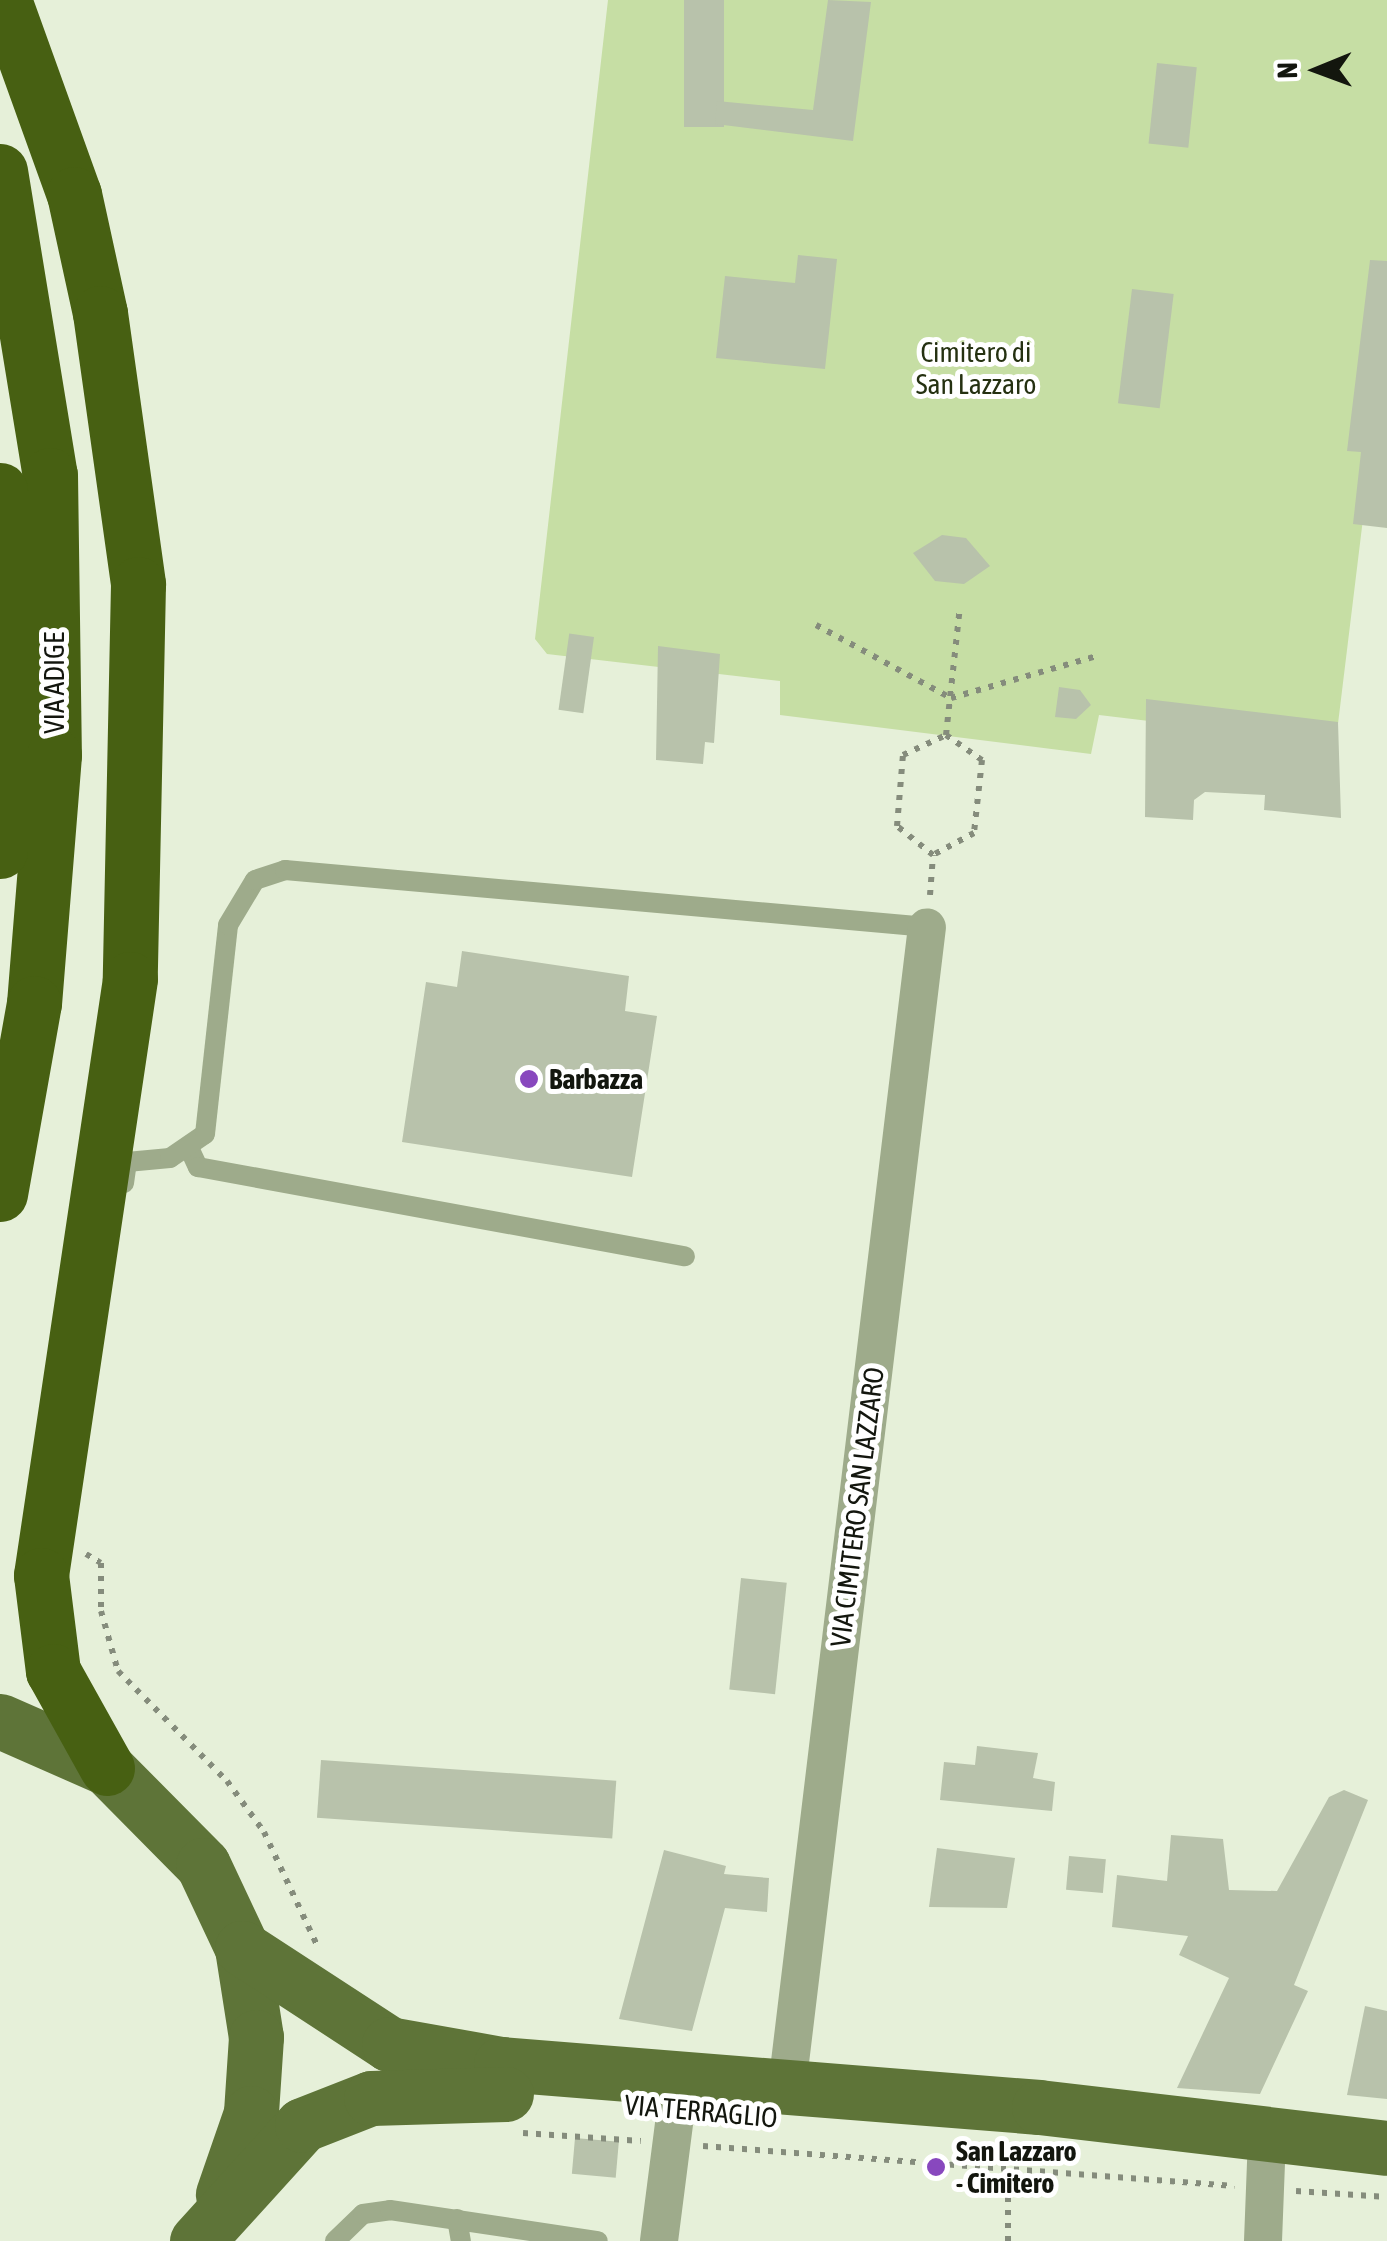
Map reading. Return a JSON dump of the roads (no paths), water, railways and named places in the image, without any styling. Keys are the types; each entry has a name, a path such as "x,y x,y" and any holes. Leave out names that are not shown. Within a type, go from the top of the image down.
{"highway":[{"path":"4,0 78,212 138,584 130,979 84,1316 43,1544 41,1625 53,1671 106,1768"},
{"name":"VIA ADIGE","path":"0,172 50,475 54,755 34,1003 0,1194"},
{"name":"VIA ADIGE","path":"0,490 0,851"}],"main road":[{"name":"VIA TERRAGLIO","path":"0,1721 106,1768 202,1865 242,1948 256,2037 250,2113 206,2228"},
{"name":"VIA TERRAGLIO","path":"242,1948 389,2044 500,2064 1038,2107 1254,2154"},
{"name":"VIA TERRAGLIO","path":"206,2228 302,2125 371,2098 426,2090 675,2126 1035,2138 1254,2154 1387,2148"}],"street":[{"name":"VIA CIMITERO SAN LAZZARO","path":"787,2087 927,926"},
{"path":"659,2241 675,2126"},
{"path":"1254,2154 1263,2241"}],"lane":[{"path":"84,1316 107,1284 127,1162 190,1150 212,1112 228,925 255,880 285,870 927,926"},
{"path":"190,1150 198,1167 685,1256"},
{"path":"336,2241 375,2212 457,2219 598,2241"},
{"path":"457,2219 460,2241"}],"place":[{"name":"Barbazza","path":"529,1079"},
{"name":"San Lazzaro - Cimitero","path":"936,2167"}],"park label":[{"name":"Cimitero di San Lazzaro","path":"976,368"}]}
